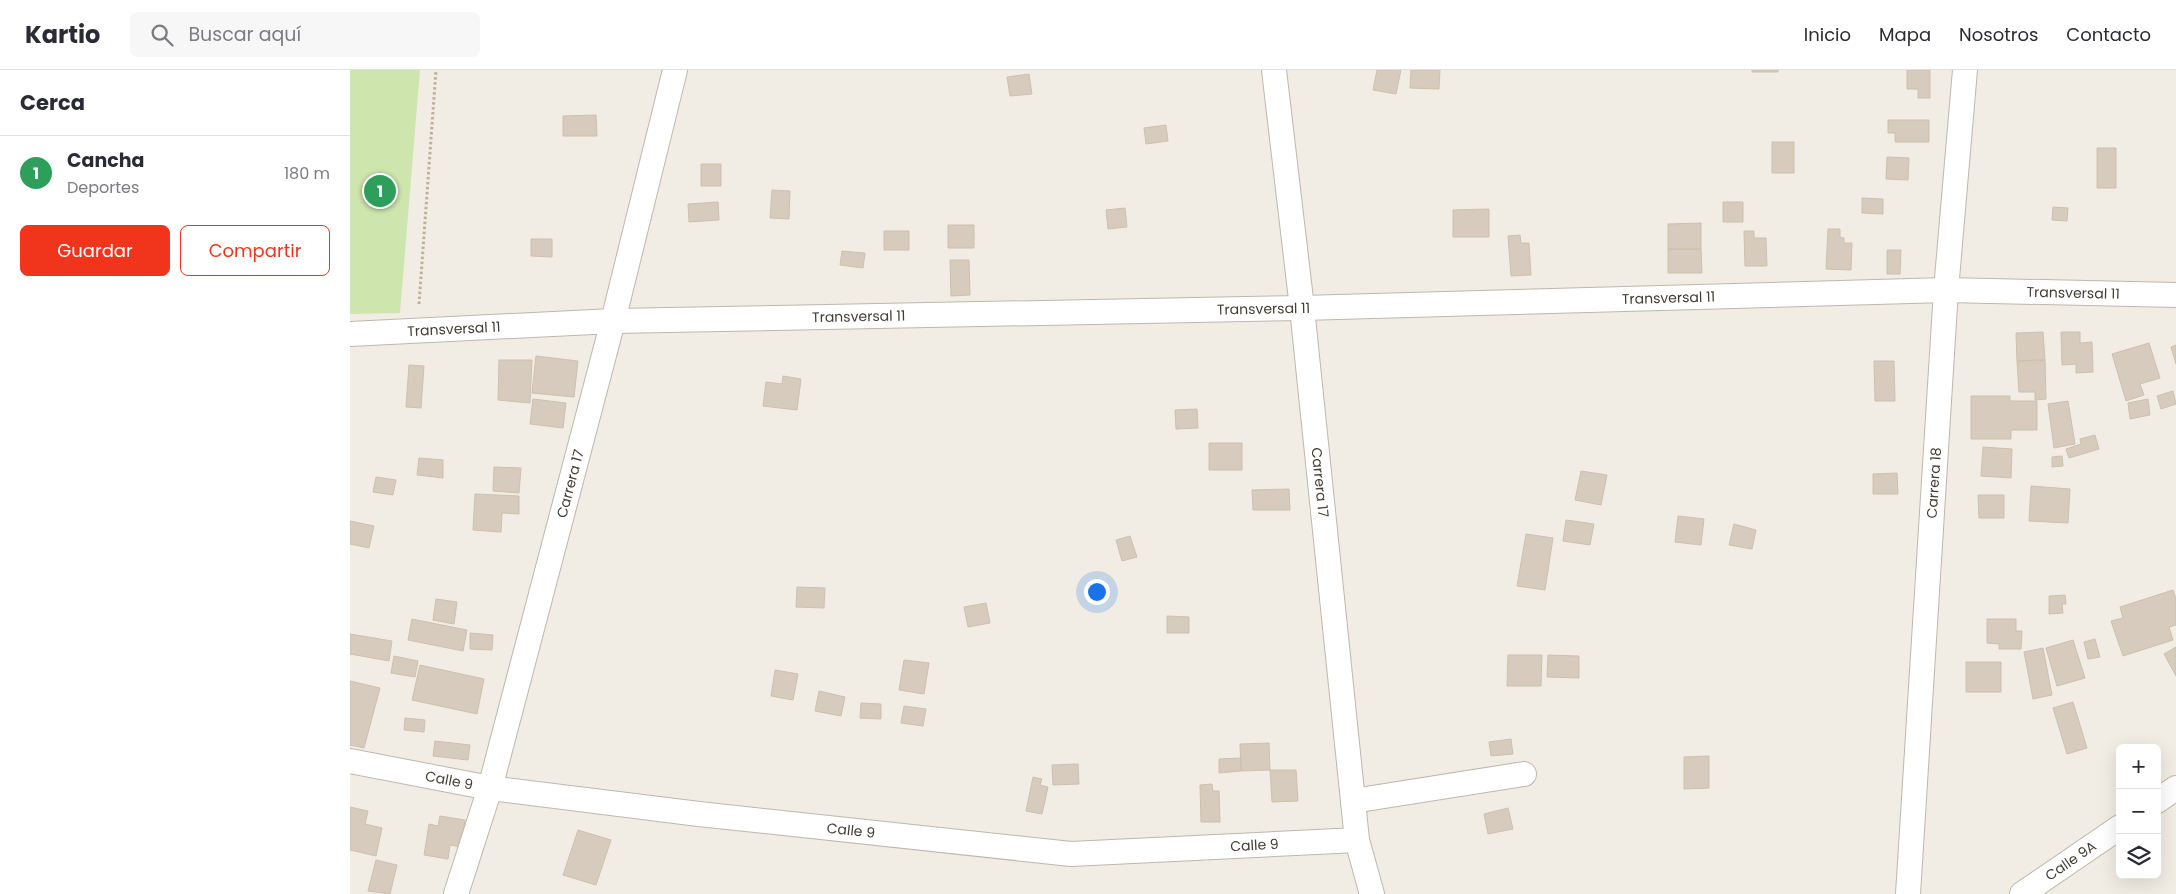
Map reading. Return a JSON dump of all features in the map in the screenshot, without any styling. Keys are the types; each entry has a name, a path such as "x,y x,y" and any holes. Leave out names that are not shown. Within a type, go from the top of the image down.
{"street":[{"name":"Carrera 17","path":"456,894 490,788 613,322 675,70"},
{"name":"Carrera 17","path":"1274,70 1302,308 1356,840 1372,894"},
{"name":"Carrera 18","path":"1908,894 1946,290 1965,70"},
{"name":"Transversal 11","path":"350,334 613,322 1302,308 1946,290 2176,295"},
{"name":"Calle 9","path":"350,761 490,788 709,815 1071,854 1356,840"},
{"path":"1352,801 1524,774"},
{"path":"2161,798 2176,788"},
{"name":"Calle 9A","path":"2022,894 2116,830"}],"path":[{"path":"417,331 436,70"}],"green space":[{"path":"350,70 420,70 400,313 350,314"}],"building":[{"path":"1377,70 1401,70 1396,94 1373,90"},
{"path":"1411,70 1440,70 1439,89 1410,88"},
{"path":"1752,70 1778,70 1778,72 1752,72"},
{"path":"1907,70 1930,70 1930,98 1918,98 1918,89 1907,89"},
{"path":"1029,74 1032,94 1010,96 1007,77"},
{"path":"596,115 597,136 563,136 563,116"},
{"path":"1888,120 1929,120 1929,142 1895,142 1895,133 1888,133"},
{"path":"1166,125 1168,141 1146,144 1144,128"},
{"path":"1772,142 1794,142 1794,173 1772,173"},
{"path":"2097,148 2116,148 2116,188 2097,188"},
{"path":"1887,157 1909,158 1908,180 1886,179"},
{"path":"701,164 721,164 721,186 701,186"},
{"path":"772,190 790,191 789,219 770,218"},
{"path":"1862,198 1883,199 1883,214 1862,213"},
{"path":"718,202 719,220 689,222 688,204"},
{"path":"1723,202 1743,202 1743,222 1723,222"},
{"path":"2053,207 2068,208 2067,221 2052,220"},
{"path":"1125,208 1127,227 1108,229 1106,210"},
{"path":"1489,209 1489,237 1453,237 1453,210"},
{"path":"1701,223 1701,249 1668,249 1668,224"},
{"path":"948,225 974,225 974,248 948,248"},
{"path":"1828,229 1840,229 1840,237 1844,238 1844,243 1852,243 1851,270 1826,269"},
{"path":"884,231 909,231 909,250 884,250"},
{"path":"1744,231 1754,231 1754,238 1766,238 1767,266 1745,266"},
{"path":"1520,235 1521,243 1529,243 1531,275 1511,276 1508,236"},
{"path":"531,239 552,239 552,257 531,256"},
{"path":"1668,249 1701,249 1702,273 1668,273"},
{"path":"1887,250 1901,250 1900,274 1887,274"},
{"path":"842,251 865,253 863,268 840,265"},
{"path":"950,260 969,260 970,295 951,296"},
{"path":"2043,332 2045,360 2017,361 2016,333"},
{"path":"2061,332 2080,332 2080,343 2092,342 2093,372 2076,373 2076,364 2062,365"},
{"path":"2149,343 2160,378 2140,384 2144,395 2126,401 2112,354"},
{"path":"2176,345 2176,364 2171,347"},
{"path":"536,356 578,361 574,397 532,393"},
{"path":"499,360 532,360 530,403 498,400"},
{"path":"2045,360 2046,399 2035,400 2035,392 2019,392 2017,361"},
{"path":"1874,361 1894,361 1895,401 1875,401"},
{"path":"409,365 424,366 421,408 406,407"},
{"path":"783,376 801,379 797,410 763,406 766,382 782,384"},
{"path":"2173,391 2176,404 2161,409 2157,396"},
{"path":"1971,396 2010,396 2010,401 2037,401 2037,430 2011,430 2011,439 1971,439"},
{"path":"533,399 566,403 563,428 530,424"},
{"path":"2148,399 2150,415 2130,419 2128,403"},
{"path":"2068,401 2075,444 2054,448 2048,404"},
{"path":"1197,409 1198,428 1176,429 1175,410"},
{"path":"2095,435 2099,449 2069,458 2066,449 2081,444 2080,439"},
{"path":"1209,443 1242,443 1242,470 1209,470"},
{"path":"1983,447 2012,449 2011,478 1981,476"},
{"path":"2062,456 2063,466 2052,467 2052,457"},
{"path":"419,458 443,460 443,478 417,475"},
{"path":"494,467 521,468 519,493 493,491"},
{"path":"1581,471 1607,475 1601,505 1575,500"},
{"path":"1897,473 1898,494 1873,494 1873,474"},
{"path":"376,477 396,480 393,495 373,492"},
{"path":"2031,486 2070,489 2068,523 2029,521"},
{"path":"1289,489 1290,510 1253,510 1252,490"},
{"path":"475,494 519,496 519,514 502,513 501,532 473,530"},
{"path":"1978,495 2004,495 2004,518 1979,518"},
{"path":"1678,516 1704,519 1701,545 1675,542"},
{"path":"1566,520 1594,524 1590,545 1563,541"},
{"path":"350,521 374,526 369,548 350,544"},
{"path":"1734,524 1756,530 1752,549 1729,545"},
{"path":"1526,534 1553,538 1545,590 1517,586"},
{"path":"1130,536 1137,557 1122,561 1116,540"},
{"path":"797,587 825,588 824,608 796,607"},
{"path":"2173,590 2176,599 2176,625 2169,627 2173,640 2123,656 2111,621 2123,618 2120,607"},
{"path":"2065,595 2066,604 2062,604 2063,613 2049,614 2049,596"},
{"path":"436,599 457,602 454,624 433,620"},
{"path":"986,603 990,623 968,627 964,607"},
{"path":"1167,616 1189,617 1189,633 1167,633"},
{"path":"412,619 467,630 463,651 408,640"},
{"path":"1987,619 2016,619 2016,631 2022,631 2021,649 1999,649 1999,644 1987,643"},
{"path":"470,633 493,635 492,650 470,649"},
{"path":"350,634 392,641 389,661 350,654"},
{"path":"2095,639 2100,657 2088,659 2084,642"},
{"path":"2073,640 2085,678 2057,686 2046,648"},
{"path":"2176,647 2176,676 2164,654"},
{"path":"2043,648 2052,695 2033,699 2024,652"},
{"path":"1508,655 1542,655 1541,686 1507,686"},
{"path":"1548,655 1579,656 1579,678 1547,677"},
{"path":"394,656 418,661 415,677 391,673"},
{"path":"904,660 929,663 924,694 899,690"},
{"path":"1966,662 2001,662 2001,692 1966,692"},
{"path":"420,665 484,679 477,714 412,700"},
{"path":"775,670 798,674 793,700 771,696"},
{"path":"350,681 380,688 364,748 350,745"},
{"path":"819,691 845,697 841,716 815,711"},
{"path":"2073,702 2087,748 2067,754 2053,708"},
{"path":"861,703 881,704 881,719 860,718"},
{"path":"904,706 926,709 923,726 901,723"},
{"path":"405,718 425,720 424,732 404,730"},
{"path":"1511,739 1513,754 1491,756 1489,742"},
{"path":"435,741 470,745 468,760 433,756"},
{"path":"1269,743 1270,770 1241,771 1240,744"},
{"path":"1709,756 1709,788 1684,789 1684,757"},
{"path":"1241,758 1241,771 1219,773 1219,759"},
{"path":"1078,764 1079,784 1053,785 1052,765"},
{"path":"1270,770 1296,770 1298,801 1272,802"},
{"path":"1033,777 1042,779 1040,785 1048,787 1042,814 1026,811"},
{"path":"1212,784 1213,791 1219,791 1220,822 1201,822 1200,785"},
{"path":"350,807 368,811 365,824 382,828 376,856 350,850"},
{"path":"1508,808 1513,829 1488,834 1484,814"},
{"path":"440,816 465,820 461,847 450,845 448,859 424,855 429,824 438,826"},
{"path":"578,830 611,840 596,885 563,875"},
{"path":"376,860 397,865 390,894 368,891"}],"place":[{"name":"Cancha","path":"380,191"}]}
